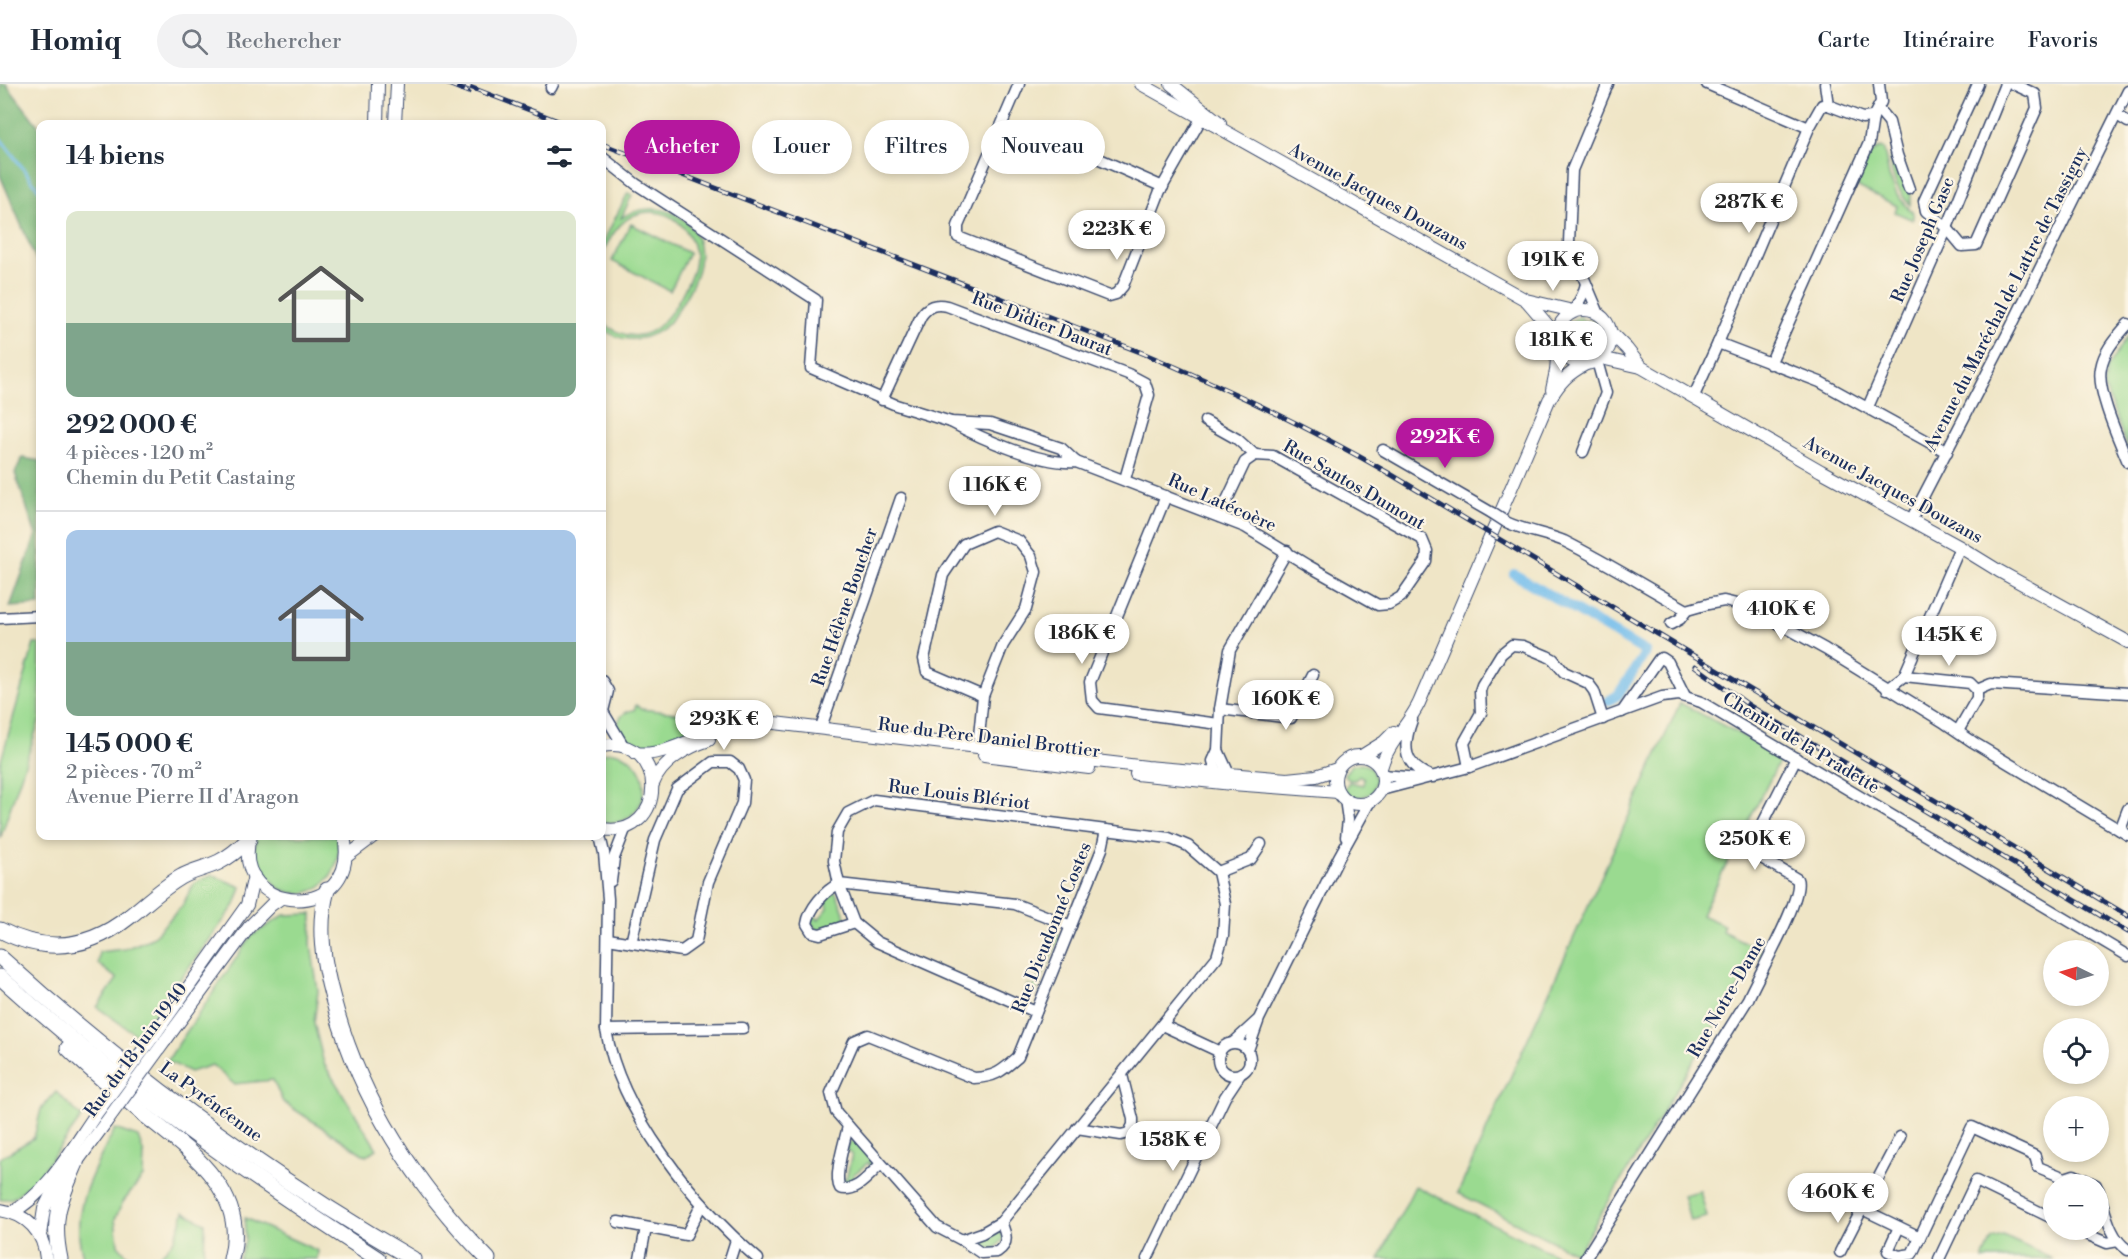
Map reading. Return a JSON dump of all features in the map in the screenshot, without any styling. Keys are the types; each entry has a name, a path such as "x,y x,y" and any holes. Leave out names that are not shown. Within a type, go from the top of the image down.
{"highway":[{"path":"0,930 22,941 45,945 65,945 89,940 109,932 180,878 234,853 247,840"},
{"path":"327,890 323,902 322,952 337,1015 360,1077 390,1134 425,1187 488,1259"},
{"name":"La Pyrénéenne","path":"0,957 156,1087 236,1146 315,1200 413,1259"},
{"name":"La Pyrénéenne","path":"0,977 57,1027 146,1098 290,1202 378,1259"},
{"path":"57,1027 68,1049 194,1155 219,1185 229,1205 234,1226 231,1259"},
{"path":"60,1259 56,1231 57,1215 64,1188 76,1163"}],"main road":[{"path":"377,120 378,84"},
{"path":"395,120 397,84"},
{"name":"Avenue Jacques Douzans","path":"1141,84 1526,300 1574,311"},
{"name":"Avenue Jacques Douzans","path":"1171,84 1245,143"},
{"name":"Avenue Jacques Douzans","path":"1526,300 1557,341"},
{"path":"1422,695 1384,742 1363,755 1348,758 1337,769 1335,781 1341,796 1355,804 1369,802 1381,790 1383,760 1414,715 1549,400 1556,371 1560,324 1574,311 1587,309 1599,314 1608,322 1611,333 1610,345 1595,361 1572,371 1565,377 1549,400"},
{"name":"Avenue Jacques Douzans","path":"1611,333 1641,367"},
{"path":"1557,341 1569,359 1595,361"},
{"name":"Avenue Jacques Douzans","path":"1595,361 1641,367 1821,471 2128,642"},
{"name":"Rue du Père Daniel Brottier","path":"606,746 614,745 644,754 665,750 734,725 765,722 1148,767 1300,778 1337,769"},
{"name":"Rue du Père Daniel Brottier","path":"626,827 642,817 651,802 656,775 670,760 701,743 736,732 766,730 1219,772 1341,796"},
{"path":"630,750 643,759 650,771 653,784"},
{"path":"1363,755 1376,762 1382,772"},
{"path":"606,829 619,830 626,827"},
{"path":"250,840 249,864 261,885 281,898 305,900 327,890 336,881 343,870 346,857 344,840"},
{"path":"346,857 369,840"},
{"name":"Rue du 18 Juin 1940","path":"160,1038 247,905 254,876"},
{"name":"Rue du 18 Juin 1940","path":"6,1211 31,1200 101,1118 160,1038 249,927 281,898"},
{"name":"Rue du 18 Juin 1940","path":"40,1235 44,1209 49,1197 63,1176 76,1163 101,1118"},
{"path":"6,1211 23,1217 33,1225 45,1246 46,1259"}],"street":[{"path":"1019,84 958,226 958,237 1109,296 1116,294 1123,286 1144,229 1163,187 1201,119"},
{"path":"1599,314 1569,243 1572,170 1608,84"},
{"path":"1707,84 1809,128"},
{"path":"1825,84 1828,105"},
{"path":"1770,364 1865,151 1881,102 1879,84"},
{"path":"1978,84 1924,201 1926,211 1947,228 1962,246 1976,245 2037,108 2035,94 2013,84"},
{"name":"Rue Joseph Gasc","path":"1868,407 1947,228 2005,84"},
{"name":"Avenue du Maréchal de Lattre de Tassigny","path":"1911,520 2128,91"},
{"path":"1694,396 1818,110 1822,105 1828,105 1862,118 1876,113"},
{"path":"1876,113 1889,122 1909,189"},
{"path":"2117,115 2128,122"},
{"name":"Rue Latécoère","path":"606,160 636,184 816,300 811,368 882,400 951,422 983,439 1059,463 1076,462 1125,479 1245,527 1287,551 1230,650 1220,709 1219,772"},
{"path":"1105,161 1163,187"},
{"path":"1574,311 1586,284"},
{"name":"Rue Didier Daurat","path":"882,400 925,310 934,305 947,306 1128,374 1145,383 1149,396 1125,479"},
{"path":"2128,324 2111,344 2101,367 2100,386 2128,462"},
{"path":"1718,343 1820,382 1947,452"},
{"path":"1582,452 1606,393 1595,361"},
{"name":"Rue Santos Dumont","path":"1205,421 1237,439 1255,455"},
{"name":"Rue Latécoère","path":"951,422 990,424 1061,448 1076,462"},
{"path":"1383,450 1506,522 1562,540 1687,610"},
{"name":"Rue Santos Dumont","path":"1219,517 1242,466 1255,455 1266,455 1279,458 1422,539 1427,551 1426,561 1401,597 1389,604 1378,605 1307,565 1287,551"},
{"path":"1166,496 1090,682 1092,700 1100,708 1219,724"},
{"name":"Rue Hélène Boucher","path":"821,727 901,498"},
{"path":"978,746 983,696 1003,645 1026,609 1036,572 1031,556 1019,541 994,531 964,544 943,575 924,659 927,672 983,696"},
{"path":"1887,689 1904,676 1960,547"},
{"path":"1671,624 1680,619 1687,610 1724,601 1749,606 1825,649 2124,833 2128,809"},
{"path":"0,618 36,616"},
{"path":"1469,767 1464,743 1481,713 1480,691 1501,654 1512,645 1523,646 1553,659 1564,672 1588,683 1594,691 1603,719"},
{"path":"1622,712 1659,659 1665,659 1668,662 1685,696"},
{"path":"1220,709 1291,718 1313,675"},
{"path":"1904,676 1970,683 1977,690 1977,698 1958,731"},
{"path":"1977,690 1991,684 2128,693"},
{"path":"1381,790 1469,767 1669,695 1685,696"},
{"name":"Chemin de la Pradette","path":"1685,696 1701,702 2128,956"},
{"path":"1414,715 1406,736 1407,756 1416,768 1433,777"},
{"path":"606,717 630,750"},
{"name":"Rue Latécoère","path":"1218,750 1219,772"},
{"name":"Rue Notre-Dame","path":"1585,1259 1748,999 1757,977 1776,945 1799,892 1797,879 1758,856 1752,844 1796,758"},
{"path":"608,939 631,943 682,951 696,941 708,882 742,804 744,780 739,769 730,762 713,762 677,789 655,840 631,943"},
{"path":"1382,772 1404,778 1433,777"},
{"path":"1339,857 1347,830 1348,813 1341,796"},
{"name":"Rue Louis Blériot","path":"1036,1012 877,942 854,923 839,884 834,861 837,832 848,813 874,800 1106,830"},
{"path":"1147,1259 1225,1097 1241,1073 1249,1066 1248,1050 1259,1019 1339,857 1369,802"},
{"path":"608,899 615,858 626,827"},
{"name":"Rue Dieudonné Costes","path":"1001,1222 1006,1242 997,1252 981,1253 937,1227 836,1112 831,1093 854,1041 868,1035 974,1078 989,1078 999,1073 1018,1057 1102,849 1106,830 1169,838 1188,846 1218,872"},
{"path":"601,840 608,899 606,1030 623,1086 658,1149 702,1204 736,1240 758,1259"},
{"path":"962,1240 982,1233 1001,1222 1217,957 1223,936 1225,904 1218,872 1251,859 1261,844"},
{"path":"854,923 820,934 812,932 807,924 811,911 831,887 839,884 1015,904 1071,926"},
{"path":"1225,1097 1226,1081 1219,1063 1220,1052 1223,1047 1234,1042 1259,1019"},
{"path":"1162,1025 1220,1052"},
{"path":"606,1030 743,1028"},
{"path":"1234,1042 1248,1050"},
{"path":"1224,1071 1233,1075 1241,1073"},
{"path":"1077,1128 1121,1135 1129,1133 1133,1119 1122,1075"},
{"path":"848,1126 838,1175 840,1188 848,1190 855,1188 881,1164"},
{"path":"1899,1227 1888,1251 1899,1257 1907,1257 1912,1254 1972,1127 2035,1156 2038,1167 2055,1174"},
{"path":"1840,1252 1900,1137"},
{"path":"1940,1259 1976,1181 2043,1214"},
{"path":"618,1222 686,1235 702,1204"},
{"path":"1862,1209 1920,1237"},
{"path":"2109,1218 2118,1241 2128,1250"},
{"path":"640,1259 645,1228"},
{"path":"730,1259 736,1240"},
{"path":"2100,1240 2107,1243 2118,1241"}],"green space":[{"path":"0,84 6,84 36,123 36,260 0,175"},
{"path":"1877,149 1884,150 1889,176 1897,195 1913,213 1913,220 1895,212 1897,206 1856,186 1870,154"},
{"path":"1896,156 1911,195 1910,205 1902,195 1894,177 1890,158"},
{"path":"628,193 632,195 621,218 635,211 663,210 687,223 695,234 699,248 699,264 688,294 670,322 646,337 628,339 619,337 606,331 606,325 627,335 648,333 658,327 674,308 692,274 695,257 690,238 679,223 671,217 652,212 634,215 627,219 606,246 606,236"},
{"path":"631,224 689,253 670,291 612,261"},
{"path":"1581,316 1582,320 1599,322 1604,333 1601,347 1589,357 1573,354 1564,341 1567,325"},
{"path":"2128,336 2128,449 2105,388 2106,369"},
{"path":"22,458 36,460 36,535 15,473"},
{"path":"36,535 36,605 10,607"},
{"path":"34,644 36,644 36,731 0,839 0,764"},
{"path":"1680,703 1782,756 1701,915 1724,925 1722,931 1761,950 1578,1252 1575,1253 1458,1193"},
{"path":"636,705 641,709 737,720 657,748 645,748 629,740 618,726 621,717 634,710"},
{"path":"614,752 629,758 639,768 643,781 643,794 639,806 630,816 618,822 606,822 606,753"},
{"path":"1361,763 1370,767 1376,780 1371,794 1357,798 1348,794 1344,789 1349,782 1363,785 1364,778 1360,776 1355,780 1349,780 1344,774 1352,765"},
{"path":"256,840 337,840 338,850 336,863 324,883 314,890 303,893 290,892 277,887 270,878 261,874 255,855"},
{"path":"212,875 241,887 235,905 138,1036 97,1007 117,979 98,964 99,952 125,949 152,938 182,906 194,883"},
{"path":"834,892 846,918 845,922 819,930 815,929 810,919 814,914 818,920 828,908 826,899"},
{"path":"312,914 311,944 318,991 314,1023 324,1064 377,1149 366,1156 283,1102 273,1080 234,1084 212,1065 190,1072 167,1061 251,936 284,915"},
{"path":"1052,927 1058,931 1059,939 1035,994 1028,997 1023,995 1028,985 1033,989 1055,937 1050,932"},
{"path":"56,1092 82,1117 38,1177 13,1198 0,1200 0,1158 34,1138 41,1109"},
{"path":"115,1129 138,1137 144,1154 143,1177 123,1202 115,1219 118,1245 127,1255 135,1259 84,1259 79,1225 81,1208 91,1176"},
{"path":"856,1141 875,1163 870,1169 869,1162 853,1175 854,1183 844,1186 841,1177 846,1180 852,1154 846,1150 850,1142"},
{"path":"1415,1186 1564,1259 1379,1259"},
{"path":"1700,1191 1707,1217 1690,1221 1683,1195"},
{"path":"184,1212 205,1223 204,1259 153,1259 174,1239"},
{"path":"245,1218 318,1251 317,1259 239,1259 245,1241"},
{"path":"1000,1231 1004,1238 996,1248 981,1249 975,1243 977,1239"},
{"path":"2003,1236 2053,1259 1983,1259 1992,1239"}],"waterway":[{"path":"0,138 36,186"},
{"path":"1514,574 1646,652 1618,695 1608,701"}],"railway":[{"path":"448,84 468,92"},
{"path":"462,84 556,120"},
{"path":"606,146 1140,352 1236,394 1299,425 1392,475 2128,916"},
{"path":"1695,666 1750,706 2128,932"}]}
